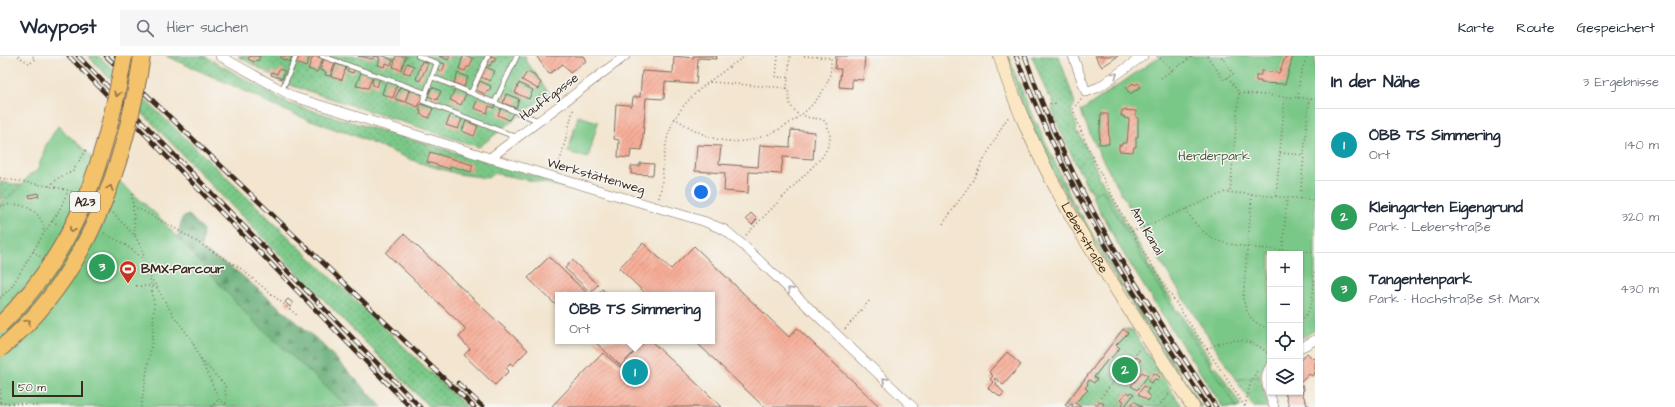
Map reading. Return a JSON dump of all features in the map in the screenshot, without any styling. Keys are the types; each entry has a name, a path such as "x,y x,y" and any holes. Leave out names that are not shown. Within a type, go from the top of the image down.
{"highway":[{"name":"A23","path":"0,325 24,300 42,278 57,257 81,212 99,164 107,137 124,56"},
{"name":"A23","path":"0,349 27,324 58,288 85,244 98,219 125,142 142,56"}],"main road":[{"name":"Leberstraße","path":"1000,56 1019,111 1045,167 1090,248 1193,407"}],"street":[{"name":"Werkstättenweg","path":"220,56 294,97 490,158 686,215 718,226 739,242 913,407"},
{"name":"Hauffgasse","path":"490,158 625,56"},
{"path":"1073,56 1086,92 1099,87 1143,56"},
{"path":"1303,346 1315,340"},
{"path":"1266,363 1266,382 1274,407"}],"lane":[{"path":"282,90 296,56"},
{"path":"322,56 426,93"},
{"path":"418,56 437,63 423,101 517,138"},
{"path":"471,93 488,56"},
{"path":"495,102 517,56"},
{"path":"432,77 539,121"}],"path":[{"path":"18,56 30,64 35,58 33,56"},
{"path":"656,207 662,183 666,140 674,118 687,102 710,82 745,56"},
{"path":"778,56 776,77 788,78"},
{"path":"739,242 822,157 830,140 830,132 822,119 812,119 800,115 790,105 787,88 790,56"},
{"path":"674,118 711,138 728,142 740,142 771,134 785,127 800,115 820,95 827,84 830,75 831,57 804,56"},
{"path":"1157,56 1173,70"},
{"path":"1161,78 1193,56"},
{"path":"1208,56 1224,80 1233,74 1220,56"},
{"path":"1298,98 1300,76 1308,56"},
{"path":"1228,77 1239,93 1230,193"},
{"path":"710,82 787,88"},
{"path":"556,177 578,92"},
{"name":"Am Kanal","path":"1086,92 1073,109 1078,126 1101,175 1132,232 1162,282 1245,407"},
{"path":"1239,93 1315,99"},
{"path":"1276,197 1285,97"},
{"path":"1300,199 1309,99"},
{"path":"1050,103 1051,106 1055,104 1054,101"},
{"path":"943,224 973,180 1009,116 1019,111"},
{"path":"49,186 60,177 73,171 86,150"},
{"path":"1280,153 1304,155"},
{"path":"0,178 49,186 79,194"},
{"path":"0,298 11,288 59,211 68,190"},
{"path":"1132,232 1224,192 1315,200"},
{"path":"132,194 135,236"},
{"path":"1252,195 1243,299 1247,313 1258,325 1267,328"},
{"path":"1282,249 1287,198"},
{"path":"0,206 11,203 23,206 33,211 41,220 44,233"},
{"path":"133,206 166,223 240,268 298,316"},
{"path":"1186,209 1191,218 1202,231 1214,238 1232,244 1315,252"},
{"path":"113,213 135,236 141,247 152,286 154,304 153,334 141,407"},
{"path":"52,221 64,227"},
{"path":"33,252 45,260"},
{"path":"1303,319 1312,304 1315,269"},
{"path":"150,276 172,315 191,339 218,399 228,406"},
{"path":"136,286 156,286"},
{"path":"839,337 870,300"},
{"path":"1206,349 1217,343 1229,340 1241,340 1253,343 1267,354"},
{"path":"1093,407 1143,346"},
{"path":"200,359 225,385 228,406"},
{"path":"1245,407 1250,384 1266,363"},
{"path":"0,389 0,403 29,404 40,407"},
{"path":"1158,407 1171,390"},
{"path":"211,407 218,399"}],"green space":[{"path":"88,56 99,56 467,407 429,407 217,191"},
{"path":"166,56 204,56 290,104 580,189 573,189 493,173 488,178 458,174 417,162 341,130 311,121 265,102 263,99"},
{"path":"238,56 526,56 525,59 549,93 479,147 287,84"},
{"path":"1007,56 1035,123 1037,123 1074,205 1076,205 1077,210 1080,215 1081,214 1122,285 1202,407 1199,407 1111,271 1058,181 1023,107"},
{"path":"1032,56 1059,56 1075,103 1071,111 1077,127 1076,133 1079,133 1098,173 1098,179 1101,179 1123,218 1123,224 1126,223 1149,262 1147,262 1149,268 1151,267 1175,305 1176,311 1178,310 1212,362 1213,368 1216,366 1240,404 1240,407 1223,407 1125,256 1099,210 1090,188 1088,188 1083,178 1084,177 1079,171 1054,116 1055,113 1053,113 1052,107 1054,105 1051,96 1048,96"},
{"name":"Herderpark","path":"1160,56 1315,56 1315,330 1303,337 1303,251 1267,251 1267,363 1263,367 1260,376 1236,380 1150,245 1101,156 1081,111"},
{"path":"578,116 598,122 588,158 568,152"},
{"path":"58,126 158,216 249,317 348,407 0,407 0,202 13,194 21,187 30,174 34,173 38,169 46,145"},
{"path":"0,182 46,189 18,201 6,199 5,197 0,200"},
{"path":"1102,190 1160,289 1237,407 1223,407 1153,301 1114,238 1114,235 1109,228 1110,227 1092,196 1093,194"},
{"path":"189,215 203,230 201,249 239,273 320,342 382,407 289,407 177,240 182,218"},
{"path":"1123,329 1133,331 1182,407 1063,407"},
{"path":"1260,376 1268,407 1254,407 1236,380"}],"building":[{"path":"250,56 260,56 258,61 256,60 254,62 248,59"},
{"path":"281,56 292,56 290,62 280,58"},
{"path":"299,56 310,56 306,67 296,63"},
{"path":"313,56 323,58 317,72 308,69"},
{"path":"358,56 374,56 373,59"},
{"path":"375,56 384,56 393,60 391,65 386,63 384,67 378,65 380,58"},
{"path":"396,56 406,56 401,70 393,67"},
{"path":"439,56 450,56 448,60"},
{"path":"463,56 473,58 470,67 467,67 465,71 459,69"},
{"path":"491,56 496,58 494,62 492,61 490,66 486,64"},
{"path":"583,56 586,61 570,73 563,64 549,74 537,57"},
{"path":"674,56 693,58 693,56 717,56 716,59 698,58 696,84 665,82 664,99 646,98 642,150 631,149 630,158 618,157 619,140 614,139 616,104 632,106 633,97 640,97 642,71 673,73"},
{"path":"836,56 865,56 863,80 852,79 852,88 839,87 841,69 835,69"},
{"path":"1095,56 1118,56 1102,67"},
{"path":"1286,56 1293,56 1285,84 1261,83 1261,81 1256,81 1256,75 1261,75 1261,71 1279,73"},
{"path":"324,59 335,63 330,76 325,75 326,72 320,70"},
{"path":"422,61 428,63 420,81 416,79"},
{"path":"439,62 445,64 442,72 436,69"},
{"path":"407,63 414,66 410,74 403,72"},
{"path":"336,64 346,67 342,80 331,77"},
{"path":"349,67 355,69 353,73 347,71"},
{"path":"486,67 495,71 490,81 481,77"},
{"path":"279,69 285,71 282,79 271,75 272,72 277,74"},
{"path":"361,72 373,76 368,88 356,86"},
{"path":"527,72 534,75 541,83 539,86 540,88 538,89 522,80"},
{"path":"458,73 468,77 464,87 454,83"},
{"path":"374,76 380,78 377,87 373,85 372,82"},
{"path":"386,81 397,85 393,98 382,94"},
{"path":"480,81 491,86 489,91 487,90 485,94 476,90"},
{"path":"519,83 533,90 529,99 515,93"},
{"path":"1133,83 1135,85 1138,83 1141,87 1130,94 1126,88"},
{"path":"400,87 409,90 405,102 395,99"},
{"path":"432,87 441,91 437,100 428,96"},
{"path":"455,89 466,94 461,105 450,100"},
{"path":"411,90 423,95 418,107 406,102"},
{"path":"506,94 519,99 516,108 503,103"},
{"path":"478,98 495,105 494,108 489,106 487,113 474,108"},
{"path":"421,104 433,108 429,118 420,114 421,111 419,110"},
{"path":"501,108 513,113 509,120 498,115"},
{"path":"1122,110 1136,111 1136,117 1138,118 1138,137 1136,137 1136,147 1134,147 1133,152 1119,151 1119,145 1122,145 1122,143 1127,143 1129,119 1121,116"},
{"path":"451,114 462,119 458,129 446,125"},
{"path":"1101,114 1108,114 1109,144 1099,144"},
{"path":"466,121 478,126 474,136 462,131"},
{"path":"791,130 815,132 813,159 783,157 781,174 749,172 748,193 724,191 725,173 695,171 697,145 721,146 719,164 758,167 760,145 790,147"},
{"path":"430,152 473,165 471,172 450,166 450,169 427,162"},
{"path":"640,163 654,164 653,175 631,174 631,166 640,166"},
{"path":"38,193 39,196 30,198 29,195"},
{"path":"751,213 757,219 752,225 746,219"},
{"path":"404,234 528,350 513,365 510,363 506,368 509,371 495,385 464,355 470,349 459,337 466,329 386,253"},
{"path":"643,243 671,269 694,246 789,337 797,328 880,407 764,407 698,344 715,344 715,292 644,292 619,268"},
{"path":"549,257 586,292 555,292 555,304 528,278"},
{"path":"572,260 598,285 590,292 565,268"},
{"path":"288,299 293,303 290,307 285,302"},
{"path":"1123,329 1128,333 1116,345 1120,348 1110,359 1109,358 1094,377 1097,379 1094,383 1089,380 1085,388 1088,390 1075,403 1081,407 1071,407 1073,405 1071,404 1068,407 1065,405"},
{"path":"597,344 641,344 621,366"},
{"path":"642,344 654,344 722,407 551,407 603,353 620,367"},
{"path":"1007,352 1021,365 1003,385 996,378 994,379 997,382 996,384 1004,393 1000,397 988,388 993,382 990,379 993,376 989,372"},
{"path":"1307,353 1313,359 1315,357 1315,369 1313,370 1315,373 1312,376 1309,374 1303,380 1303,359"},
{"path":"1136,357 1141,360 1136,365 1132,362"},
{"path":"1142,372 1148,376 1137,390 1131,386"},
{"path":"1154,373 1160,377 1151,383 1148,381"},
{"path":"1144,386 1149,389 1146,393 1151,397 1148,401 1138,394"},
{"path":"1127,392 1134,394 1125,406 1122,404 1124,401 1121,399"},
{"path":"1286,395 1303,395 1307,405 1310,407 1289,407"},
{"path":"1100,401 1104,404 1102,407 1095,407"},
{"path":"1134,401 1142,407 1130,406"}],"railway":[{"path":"69,56 410,407"},
{"path":"78,56 420,407"},
{"path":"106,56 474,407"},
{"path":"116,56 134,74"},
{"path":"1016,56 1036,107 1096,229 1121,273 1208,407"},
{"path":"1025,56 1053,128 1098,221 1136,285 1216,407"},
{"path":"458,383 483,407"}],"place":[{"name":"Tangentenpark","path":"102,267"},
{"name":"BMX-Parcour","path":"128,284"},
{"name":"Kleingarten Eigengrund","path":"1125,370"},
{"name":"ÖBB TS Simmering","path":"635,372"}]}
